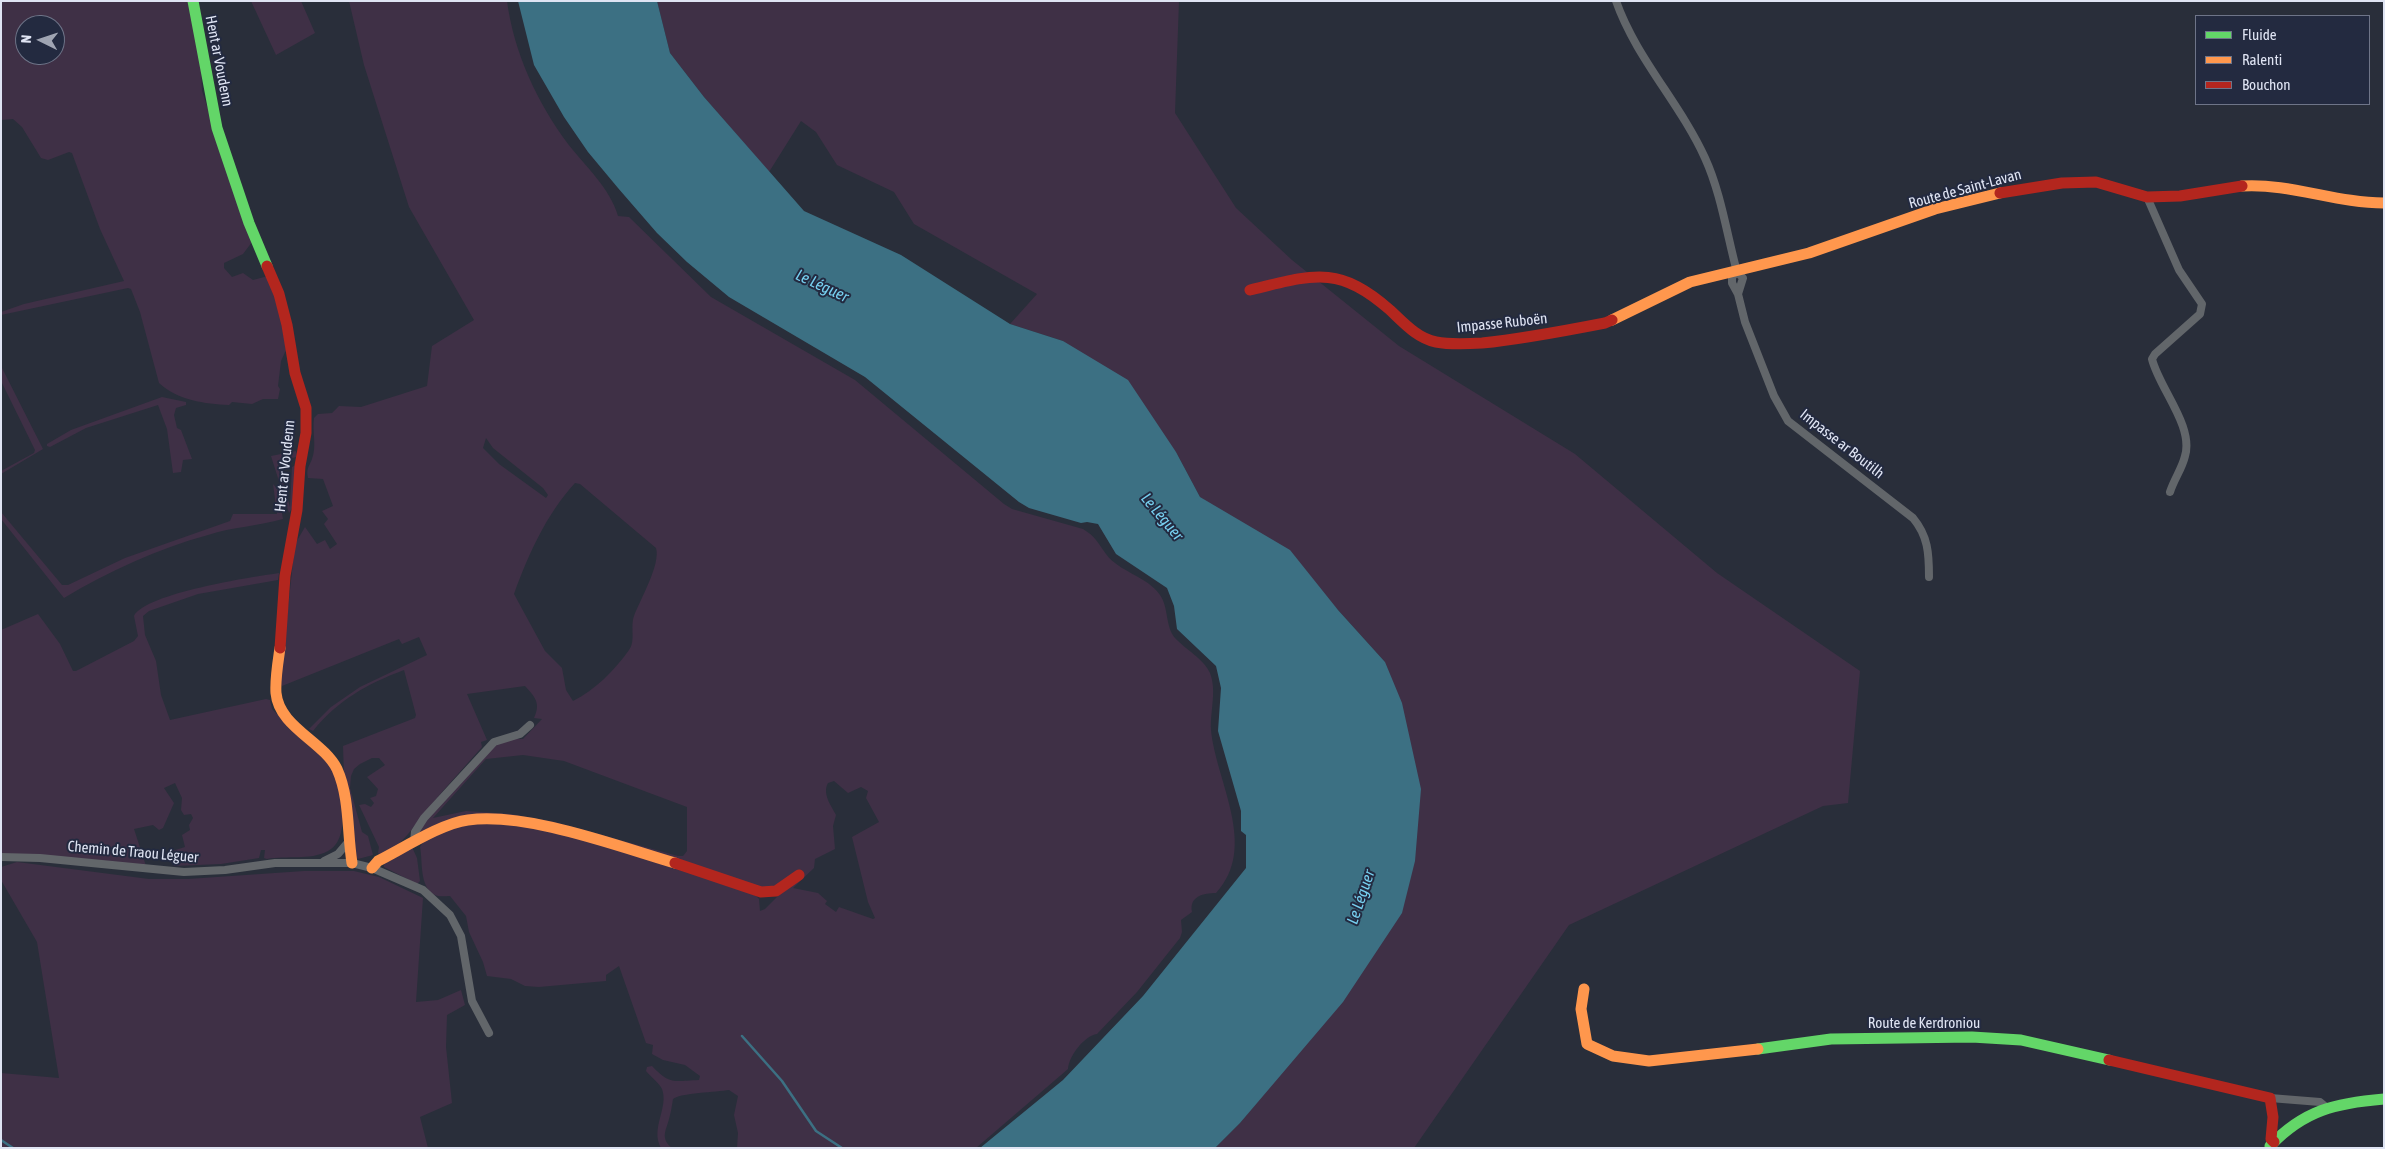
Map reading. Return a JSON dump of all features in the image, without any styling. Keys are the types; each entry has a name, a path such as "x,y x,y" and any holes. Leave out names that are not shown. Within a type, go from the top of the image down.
{"street":[{"name":"Hent ar Voudenn","path":"193,1 217,128 249,223 279,294 287,325 295,373 306,408 306,433 300,466 296,510 284,576 276,694 279,706 287,718 324,750 336,768 347,813 352,863"},
{"path":"1616,1 1642,54 1689,128 1705,159 1737,272"},
{"name":"Route de Saint-Lavan","path":"1737,272 1809,253 1935,209 2016,189 2062,183 2096,182 2147,196 2180,196 2230,187 2257,185 2282,187 2369,204 2384,203"},
{"path":"2147,196 2179,270 2202,304 2200,314 2155,354 2152,359 2182,424 2187,447 2185,457 2170,492"},
{"name":"Impasse Ruboën","path":"1250,290 1306,278 1336,278 1358,287 1418,335 1436,342 1456,344 1516,340 1605,323 1690,282 1737,272"},
{"name":"Impasse ar Boutilh","path":"1737,272 1743,278 1738,294 1745,322 1774,396 1788,421 1912,518 1926,539 1929,556 1929,576"},
{"path":"414,842 415,832 424,818 494,742 520,734 530,725"},
{"path":"372,868 378,861 450,825 467,820 508,820 534,824 591,838 686,866 761,892 776,892 799,875"},
{"path":"321,863 338,854 349,841"},
{"name":"Chemin de Traou Léguer","path":"1,857 40,858 184,872 225,870 275,863 352,863 372,868 423,890 450,915 461,936 472,1001 489,1033"},
{"name":"Route de Kerdroniou","path":"1584,989 1582,1010 1587,1044 1613,1056 1649,1061 1740,1052 1831,1039 1992,1038 2021,1040 2270,1098"},
{"path":"2271,1145 2273,1117 2270,1098 2320,1102 2326,1107"},
{"path":"2271,1145 2298,1120 2326,1107 2346,1101 2384,1099"}],"shaded area":[{"path":"1,1 188,1 201,66 202,91 252,242 243,254 224,263 224,268 232,277 243,273 253,280 268,276 281,315 286,350 281,361 278,399 263,399 252,404 232,402 229,405 192,400 166,389 159,383 140,312 131,289 128,288 1,315 1,312 24,304 124,281 100,229 72,153 69,152 48,160 41,158 22,127 13,119 1,120"},
{"path":"251,1 301,1 315,33 276,55"},
{"path":"349,1 507,1 510,20 521,58 537,94 568,144 597,178 609,196 618,216 629,217 711,297 855,380 1004,504 1012,509 1083,529 1091,534 1112,560 1148,583 1160,595 1175,638 1199,659 1210,673 1213,687 1211,730 1214,750 1232,814 1235,835 1234,855 1228,875 1216,893 1198,896 1195,899 1192,912 1181,920 1182,932 1180,938 1137,992 1097,1034 1087,1038 1078,1047 1071,1058 1068,1069 976,1148 737,1148 738,1133 734,1115 738,1096 729,1090 691,1094 673,1099 665,1134 666,1141 672,1148 661,1148 658,1141 658,1126 664,1096 661,1087 646,1071 647,1067 652,1066 668,1079 677,1081 699,1080 700,1076 685,1065 663,1060 652,1054 653,1045 646,1043 619,966 606,975 606,981 539,987 525,986 511,979 487,976 483,962 469,932 466,916 450,896 436,896 426,886 424,880 420,847 432,835 461,824 488,820 516,822 562,832 660,859 748,891 759,899 760,911 765,909 782,892 777,887 767,889 750,886 684,862 532,821 481,816 470,817 440,826 418,836 430,814 440,802 496,745 507,739 523,739 542,719 534,718 537,708 536,700 525,686 467,694 487,740 481,742 482,747 403,840 397,846 381,855 378,853 379,847 359,805 365,804 371,807 374,803 370,798 376,796 378,789 367,777 385,765 379,758 372,758 354,769 350,788 362,832 368,836 373,855 358,859 354,856 352,819 344,776 343,746 415,718 416,715 404,670 354,694 333,710 313,731 309,729 331,707 360,687 427,655 419,637 402,644 399,639 282,686 280,681 295,544 305,527 317,544 325,540 330,549 337,544 324,524 328,519 322,511 333,506 323,479 308,478 308,470 314,449 314,418 318,414 332,413 339,406 361,407 427,386 432,346 474,320 409,207 364,65","holes":["486,438 493,448 543,488 548,495 546,498 499,464 483,448","575,483 580,484 656,548 657,555 653,572 634,616 631,646 604,679 573,701 566,690 562,668 545,651 514,594 539,535","523,755 564,761 687,807 687,851 683,856 678,856 555,822 511,814 466,811 433,818 486,759","834,781 848,793 861,787 868,791 866,798 879,822 852,837 868,902 875,918 873,919 839,907 836,912 825,904 827,901 818,893 793,888 814,868 815,859 835,849 833,826 836,815 827,795 826,787 828,783"]},
{"path":"657,1 1179,1 1175,113 1236,208 1292,260 1399,346 1575,454 1717,573 1860,671 1848,803 1823,806 1569,925 1414,1148 1215,1148 1240,1123 1285,1068 1385,662 1338,610 1223,513 1200,497 1176,452 1063,341 1010,324 1037,294 914,224 894,192 837,165 816,132 801,121 769,172 704,97 670,53"},
{"path":"1,366 43,449 1,474 1,471 34,453 35,450 1,381"},
{"path":"162,397 186,402 186,405 176,408 174,415 177,428 181,430 192,459 183,460 181,472 173,473 167,429 158,405 86,428 50,447 47,446 47,444 71,430"},
{"path":"296,451 297,457 277,461 290,507 292,467 296,465 295,504 289,513 271,456"},
{"path":"273,484 278,490 283,519 217,532 170,547 116,570 64,598 1,519 1,512 62,585 68,585 125,558 230,521 233,514 277,514"},
{"path":"279,573 278,580 198,594 149,611 143,616 145,635 156,661 161,695 170,720 266,699 270,700 272,709 323,757 333,772 341,796 343,823 341,835 336,845 321,854 306,857 267,859 264,858 265,850 261,850 259,858 221,864 174,866 169,852 185,847 182,835 190,830 189,825 193,818 191,814 184,815 181,810 182,798 175,783 164,788 174,803 163,828 159,830 153,825 134,829 146,866 1,854 1,630 38,614 60,644 73,671 76,671 134,641 138,636 134,616 143,608 158,600 201,587"},
{"path":"412,847 417,858 420,881 417,884 384,867 384,863"},
{"path":"17,862 149,879 188,879 304,871 354,871 379,877 423,898 416,1002 438,1000 461,990 465,1005 447,1015 446,1047 452,1103 420,1117 428,1148 1,1148 1,1073 59,1078 37,942 1,880 1,867"}],"water":[{"name":"Le Léguer","path":"518,1 657,1 670,53 704,97 804,211 901,255 1010,324 1063,341 1128,380 1176,452 1200,497 1290,550 1338,610 1385,662 1402,703 1421,789 1415,861 1402,913 1343,1002 1240,1123 1215,1148 980,1148 1063,1080 1143,996 1246,868 1246,835 1241,831 1241,811 1218,731 1221,688 1216,666 1177,629 1174,606 1167,588 1116,554 1098,524 1081,523 1029,508 1019,502 865,377 729,297 687,262 657,233 618,188 588,152 564,117 534,65"}],"waterway":[{"path":"742,1036 782,1081 816,1131 842,1148"},
{"path":"1,1140 13,1148"}],"traffic: fast":[{"path":"193,1 217,128 249,223 267,266"},
{"path":"1758,1049 1831,1039 1972,1037 2021,1040 2109,1060"},
{"path":"2270,1146 2295,1124 2322,1110 2351,1103 2384,1099"}],"traffic: slow":[{"path":"2242,186 2278,187 2348,200 2384,203"},
{"path":"1612,320 1690,282 1809,253 1935,209 2000,193"},
{"path":"280,648 276,688 279,705 293,725 322,750 337,769 346,803 352,863"},
{"path":"372,868 378,861 446,826 468,820 491,819 517,821 572,832 675,863"},
{"path":"1584,989 1581,1009 1587,1044 1613,1056 1649,1061 1758,1049"}],"traffic: jam":[{"path":"2000,193 2062,183 2096,182 2147,197 2180,196 2242,186"},
{"path":"267,266 279,294 287,325 295,373 306,408 306,433 300,466 297,510 285,576 280,648"},
{"path":"1250,290 1308,278 1324,277 1339,280 1355,285 1372,295 1423,337 1447,344 1482,343 1513,339 1590,326 1612,320"},
{"path":"675,863 761,892 776,891 799,875"},
{"path":"2109,1060 2270,1098 2273,1117 2271,1139 2274,1142"}]}
